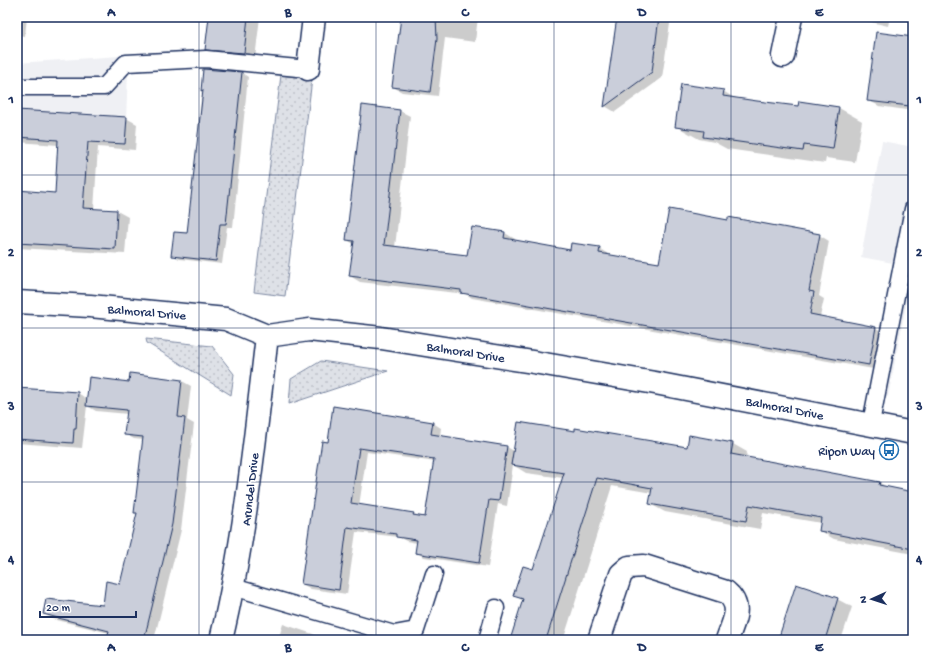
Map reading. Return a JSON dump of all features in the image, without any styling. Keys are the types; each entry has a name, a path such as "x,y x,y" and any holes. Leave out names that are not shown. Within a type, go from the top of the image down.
{"street":[{"path":"308,69 314,17"},
{"path":"783,56 792,17"},
{"name":"Balmoral Drive","path":"17,302 90,306 226,319 267,336 310,330 381,338 541,363 913,433"},
{"name":"Arundel Drive","path":"220,640 233,587 245,519 267,336"},
{"path":"599,640 621,574 629,567 644,566 726,592 735,599 737,609 727,640"}],"lane":[{"path":"17,87 104,87 126,63 206,59 308,69"},
{"path":"871,424 913,209"},
{"path":"233,587 394,634 416,630 434,574"},
{"path":"487,640 496,608"}],"shaded area":[{"path":"207,50 273,57 271,74 207,66 128,72 125,144 17,137 17,63"},
{"path":"281,75 312,79 285,296 254,292"},
{"path":"882,141 913,147 913,270 888,397 868,393 893,263 861,257"},
{"path":"146,339 212,346 234,374 231,395 147,343"},
{"path":"321,361 388,371 289,404 291,379"}],"building":[{"path":"209,17 248,17 244,53 205,50"},
{"path":"401,17 436,17 437,39 430,92 392,87"},
{"path":"617,17 659,17 652,72 604,107"},
{"path":"876,32 913,37 913,81 910,106 867,101"},
{"path":"203,69 242,72 226,224 220,224 216,261 171,256 174,232 187,233 203,90 201,91"},
{"path":"681,84 724,90 723,96 757,101 798,106 799,101 839,107 833,149 804,145 803,151 703,137 704,131 675,127"},
{"path":"362,105 400,110 384,245 467,255 472,227 505,232 504,238 570,250 571,243 600,247 599,253 659,263 669,209 728,220 728,217 820,234 809,291 814,292 810,314 876,327 869,365 461,293 461,290 349,276 354,241 346,240"},
{"path":"17,110 127,117 125,144 88,142 83,208 117,210 115,249 17,243 17,190 55,193 58,140 17,137"},
{"path":"130,373 182,380 178,417 185,418 172,524 144,640 106,640 109,631 43,614 46,599 103,605 106,581 120,584 137,513 134,513 143,437 124,435 127,410 86,406 89,377 129,382"},
{"path":"17,388 78,392 76,429 74,429 73,443 17,439"},
{"path":"333,406 433,422 431,434 507,446 499,501 489,500 479,563 415,553 417,540 396,537 396,534 347,527 339,590 301,584 322,441 328,442","holes":["359,448 434,459 425,517 413,515 414,513 351,503"]},
{"path":"518,422 575,431 575,428 687,447 689,435 733,443 731,454 880,482 879,485 913,492 913,549 819,531 821,518 749,505 746,521 649,504 652,488 597,478 546,640 510,640 523,599 513,596 523,566 533,569 564,473 511,465"},
{"path":"796,584 838,598 825,640 778,640"}],"place":[{"name":"Ripon Way","path":"889,450"}]}
